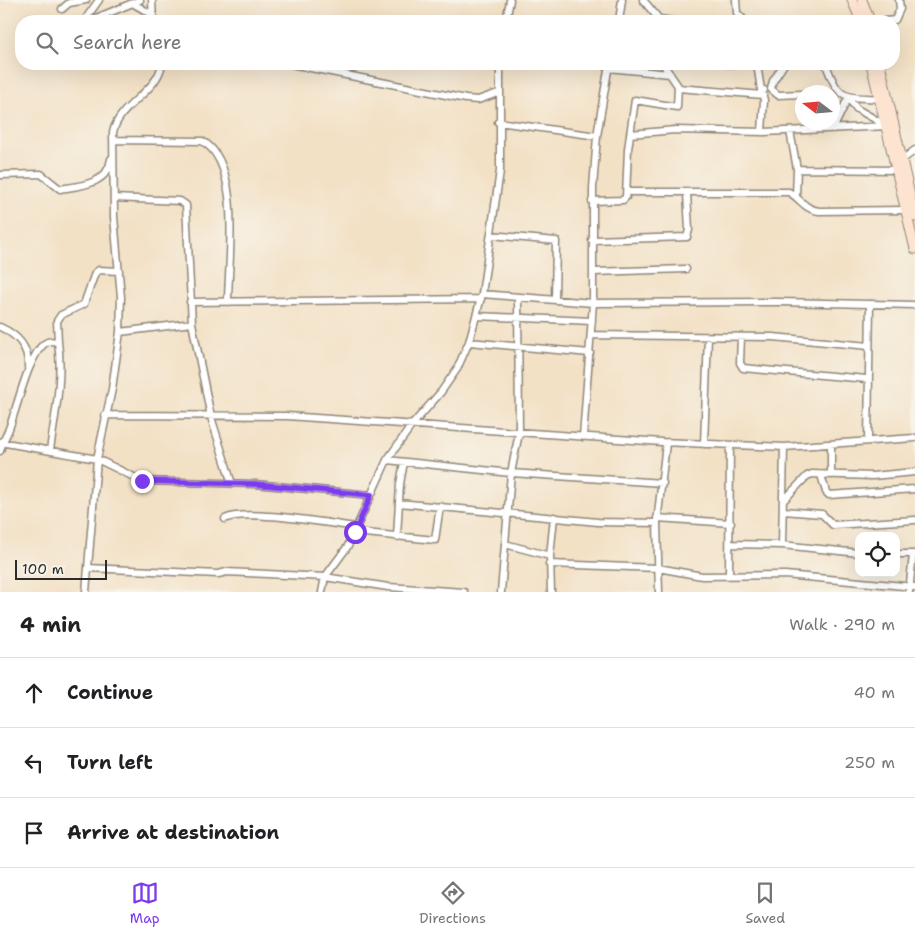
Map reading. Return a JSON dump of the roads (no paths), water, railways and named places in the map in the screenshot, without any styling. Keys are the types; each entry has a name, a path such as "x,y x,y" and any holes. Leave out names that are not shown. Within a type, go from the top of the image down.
{"main road":[{"path":"852,0 858,15"},
{"path":"862,0 868,15"},
{"path":"873,70 915,249"},
{"path":"881,70 915,217"}],"street":[{"path":"62,8 69,3 86,0"},
{"path":"88,15 99,0"},
{"path":"152,0 153,15"},
{"path":"507,15 510,0"},
{"path":"619,15 622,0"},
{"path":"643,0 656,15"},
{"path":"736,0 737,13 739,15"},
{"path":"898,15 899,0"},
{"path":"104,15 137,2 149,15"},
{"path":"0,175 41,174 60,189 88,185 104,175 110,165 115,123 122,112 144,93 159,70"},
{"path":"321,70 466,99 478,100 498,93"},
{"path":"322,592 325,577 348,546 387,460 412,425 441,392 457,369 469,342 482,297 500,171 498,122 500,70"},
{"path":"583,437 593,302 592,201 597,136 608,70"},
{"path":"640,70 670,74"},
{"path":"592,201 623,200 628,192 630,134 635,100 677,107 678,88 667,70"},
{"path":"758,70 762,92 762,132"},
{"path":"772,89 773,81 780,70"},
{"path":"828,70 831,78 857,109 886,126"},
{"path":"678,88 762,92 772,89"},
{"path":"772,89 778,94 795,94"},
{"path":"840,95 880,99"},
{"path":"840,111 846,96"},
{"path":"498,122 597,136"},
{"path":"840,129 886,126"},
{"path":"630,134 675,130 762,132 812,130"},
{"path":"790,131 797,169 796,196"},
{"path":"86,592 96,459 112,389 120,332 113,140"},
{"path":"113,140 202,141 210,145 220,164 227,186 230,221 228,302"},
{"path":"902,160 915,150"},
{"path":"797,169 896,170"},
{"path":"628,192 775,191 789,192 796,196 801,204 811,210 905,210"},
{"path":"592,240 687,236 689,230 687,193"},
{"path":"114,198 180,201 186,205 192,323 211,417 232,484"},
{"path":"491,235 556,242 555,300"},
{"path":"593,272 686,269"},
{"path":"50,450 58,395 57,321 61,315 84,304 95,274 99,270 119,271"},
{"path":"190,302 518,297 593,302 779,302 915,305"},
{"path":"501,592 511,473 519,433 518,297"},
{"path":"868,442 867,378 870,304"},
{"path":"476,316 592,321"},
{"path":"120,332 192,323"},
{"path":"0,327 20,340 28,353 28,372"},
{"path":"591,335 773,337 869,346"},
{"path":"704,444 708,337"},
{"path":"741,337 740,363 743,368 867,378"},
{"path":"0,451 1,442 9,430 28,372 42,345 51,340 58,342"},
{"path":"469,342 590,353"},
{"path":"105,415 287,416 666,443 784,447 915,438"},
{"path":"1,442 96,459 142,481 232,484 371,495"},
{"path":"659,592 657,521 663,483 666,443"},
{"path":"831,444 831,475"},
{"path":"729,575 731,544 730,445"},
{"path":"782,545 784,447"},
{"path":"387,460 511,473 663,483"},
{"path":"397,538 404,462"},
{"path":"783,501 807,476 872,476 915,472"},
{"path":"821,475 826,492 830,495 915,490"},
{"path":"399,502 598,522 731,523"},
{"path":"225,519 229,516 258,516 397,538 435,540 440,506"},
{"path":"783,511 822,514 833,525 915,520"},
{"path":"551,592 550,556 554,517"},
{"path":"505,544 550,556"},
{"path":"731,544 782,545 855,553"},
{"path":"550,564 658,568 694,575 786,575 911,588 914,554 900,554"},
{"path":"88,568 218,574 238,572 325,577 388,587 464,592"}]}
